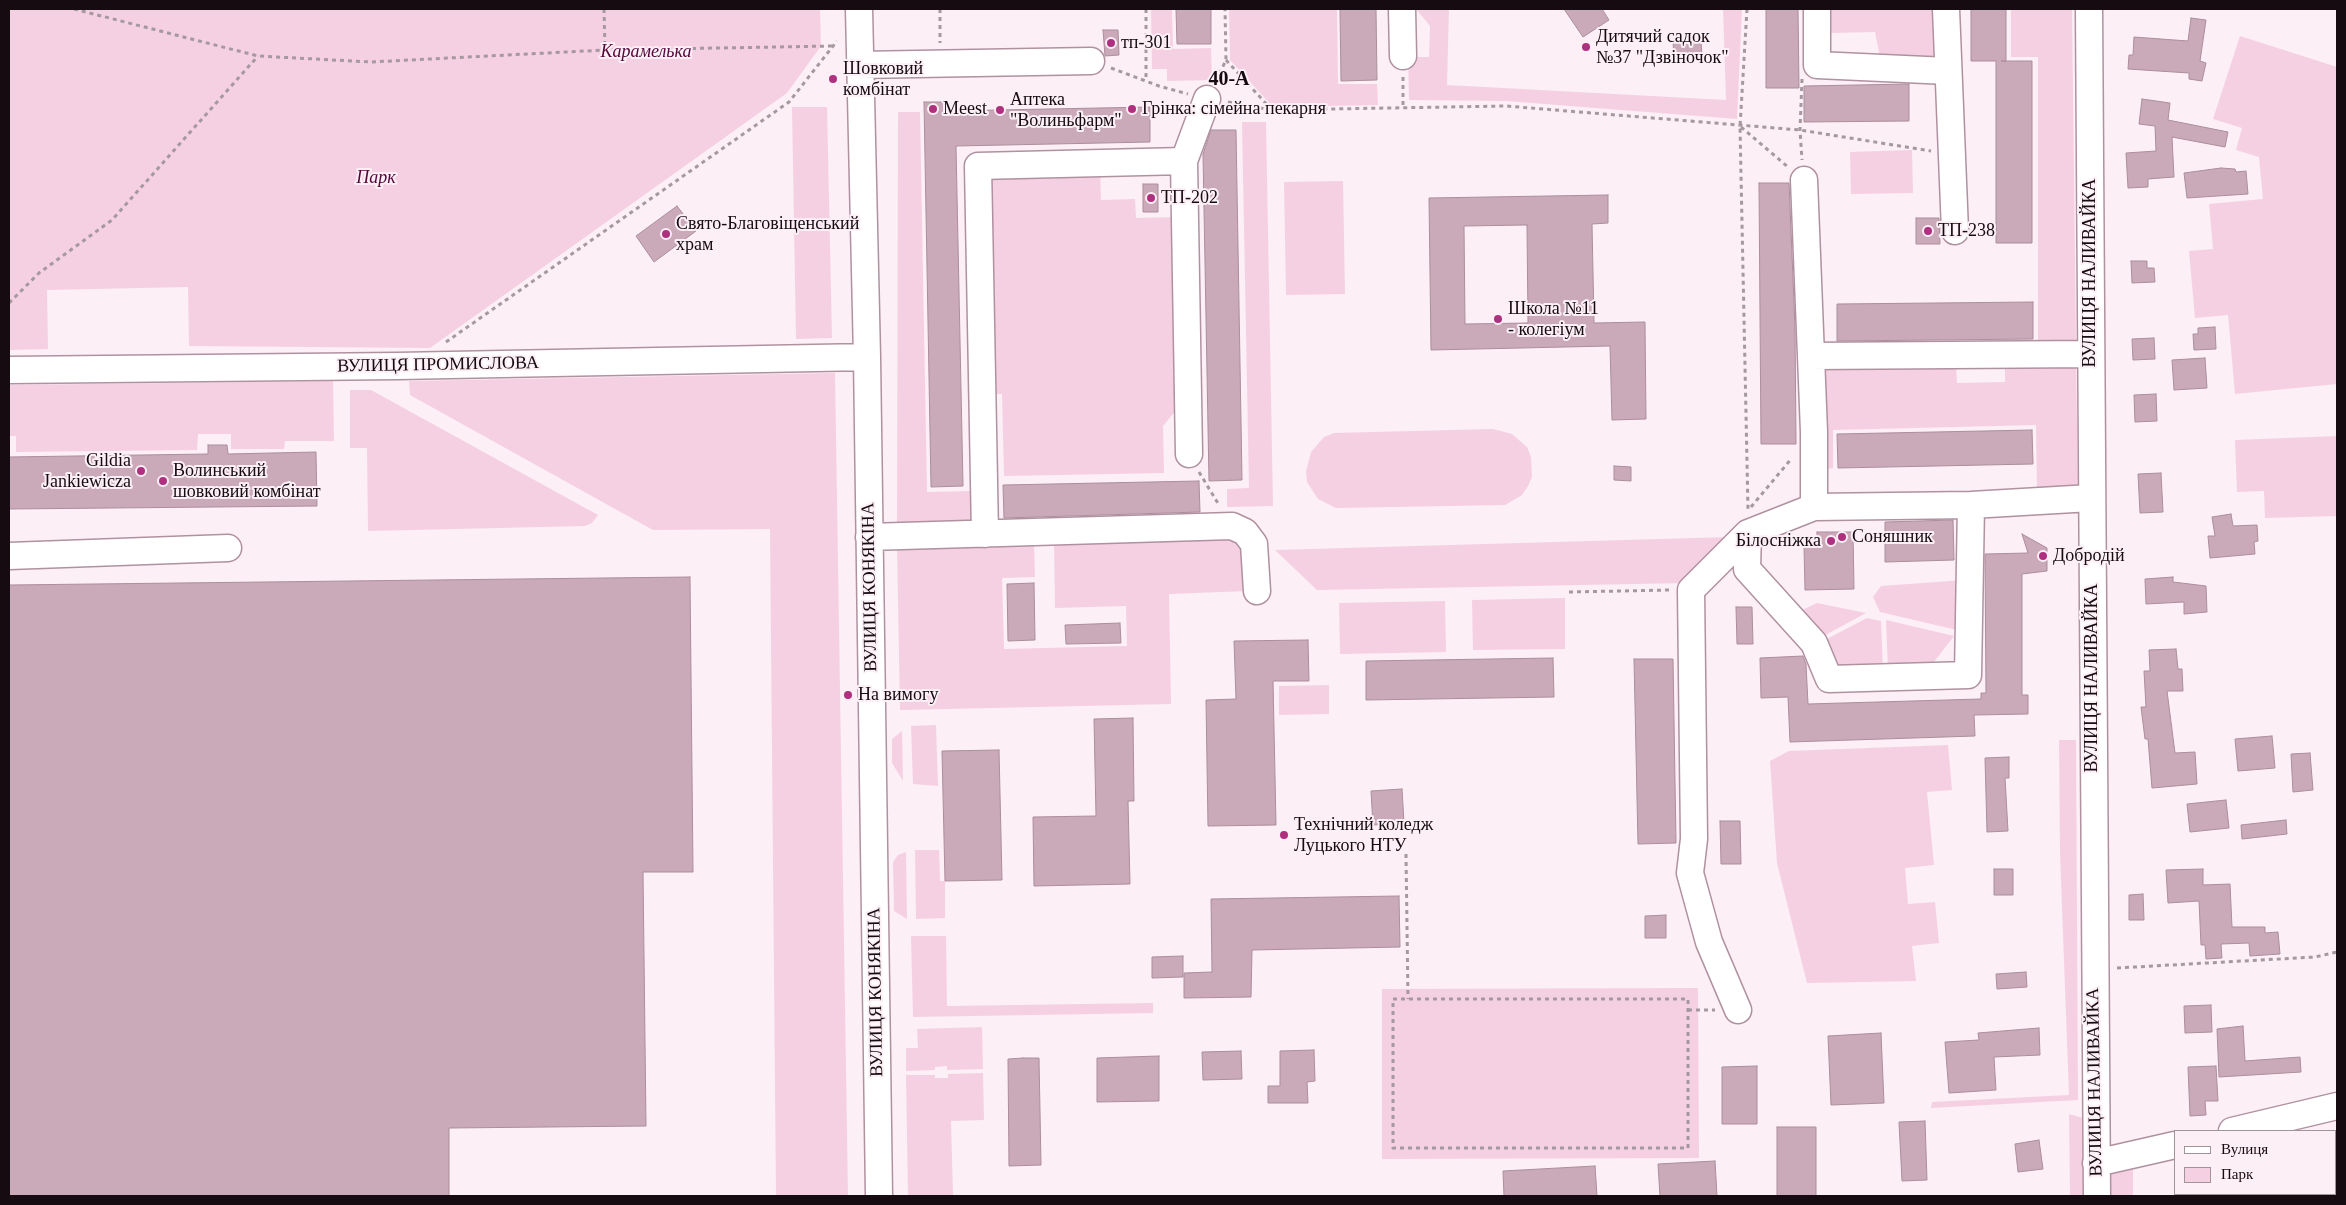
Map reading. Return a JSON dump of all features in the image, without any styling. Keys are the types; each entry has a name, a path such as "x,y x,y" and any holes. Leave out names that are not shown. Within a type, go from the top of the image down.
{"street":[{"name":"ВУЛИЦЯ КОНЯКІНА","path":"858,9 867,357 879,1196"},
{"path":"1402,9 1403,56"},
{"path":"1817,9 1817,65 1948,71"},
{"path":"1946,9 1950,154 1955,231"},
{"name":"ВУЛИЦЯ НАЛИВАЙКА","path":"2089,9 2090,498 2097,1196"},
{"path":"859,64 1092,61"},
{"path":"1189,454 1184,161 1207,99"},
{"path":"985,534 978,166 1184,161"},
{"path":"1804,180 1814,432 1814,507"},
{"path":"1810,356 2090,354"},
{"name":"ВУЛИЦЯ ПРОМИСЛОВА","path":"9,370 398,366 867,357"},
{"path":"1738,1010 1709,942 1690,873 1694,839 1691,590 1748,522 1814,507 1971,505 2090,498"},
{"path":"1748,522 1747,569 1814,644 1828,679 1968,675 1971,505"},
{"path":"869,537 1232,526 1246,532 1254,544 1257,591"},
{"path":"9,556 228,548"},
{"path":"2236,1130 2337,1106"},
{"path":"2096,1163 2174,1145"}],"path":[{"path":"74,9 258,56 371,62 605,50 833,46"},
{"path":"604,9 605,50"},
{"path":"940,9 940,64"},
{"path":"1146,9 1146,81"},
{"path":"1224,9 1226,60 1272,110"},
{"path":"1747,9 1740,127 1748,522"},
{"path":"446,343 789,102 839,40"},
{"path":"9,303 39,273 112,220 258,56"},
{"path":"1403,56 1403,108"},
{"path":"1092,61 1146,81 1207,99 1272,110 1506,106 1740,127 1800,130 1950,154"},
{"path":"1804,180 1800,130 1801,79 1817,65"},
{"path":"1740,127 1804,180"},
{"path":"1748,522 1814,432"},
{"path":"1189,454 1232,526"},
{"path":"1569,592 1691,590"},
{"path":"1406,854 1408,999"},
{"path":"2094,970 2315,957 2337,952"},
{"path":"1688,998 1688,1148 1393,1148 1393,999 1408,999 1688,998"}],"green space":[{"name":"Парк","path":"9,9 820,9 821,46 787,93 430,348 189,346 188,287 47,290 48,349 9,350"},
{"path":"1151,9 1172,9 1173,49 1211,48 1212,80 1167,81 1167,69 1152,69"},
{"path":"1229,9 1337,9 1338,84 1377,84 1378,105 1273,107 1230,60"},
{"path":"1416,9 1449,9 1447,85 1726,100 1723,9 1742,9 1737,119 1506,101 1409,100 1408,57 1429,57 1430,26"},
{"path":"1831,9 1936,9 1938,59 1880,57 1875,32 1831,33"},
{"path":"2011,9 2072,9 2076,342 2038,342 2038,57 2011,57"},
{"path":"2240,36 2337,67 2337,384 2235,394 2228,315 2195,318 2189,251 2213,249 2209,204 2263,199 2259,157 2236,150 2242,128 2213,119"},
{"path":"792,107 827,107 832,338 796,339"},
{"path":"898,112 920,112 927,492 971,491 972,525 897,526"},
{"path":"1242,122 1266,122 1273,506 1227,507 1227,489 1249,488"},
{"path":"1912,150 1913,193 1851,194 1850,152"},
{"path":"1100,167 1101,200 1135,199 1136,218 1179,217 1182,403 1163,426 1164,473 1004,476 1002,394 988,394 984,170"},
{"path":"1343,181 1345,294 1286,295 1284,182"},
{"path":"2076,362 2078,489 2037,490 2036,425 1833,430 1833,468 1826,469 1823,363 1956,365 1957,383 2005,382 2005,363"},
{"path":"835,373 848,1196 776,1196 770,529 653,530 410,395 409,381"},
{"path":"333,381 334,441 285,441 284,449 231,449 231,434 198,434 197,450 16,452 16,436 9,436 9,385"},
{"path":"350,390 371,390 598,515 592,523 585,526 368,531 367,448 350,448"},
{"path":"1493,429 1512,434 1527,447 1531,457 1532,477 1528,486 1522,495 1505,505 1336,508 1318,499 1307,482 1306,472 1311,452 1324,437 1334,433"},
{"path":"2337,436 2337,516 2265,518 2264,491 2237,492 2235,440"},
{"path":"1235,537 1243,542 1248,591 1169,594 1171,704 900,710 897,545 1034,542 1035,577 1002,578 1004,649 1127,646 1126,606 1055,608 1054,541"},
{"path":"1730,537 1687,583 1317,590 1275,550"},
{"path":"1964,580 1957,630 1880,612 1873,597 1881,586"},
{"path":"1565,598 1565,649 1473,650 1472,600"},
{"path":"1445,601 1446,652 1340,654 1339,603"},
{"path":"1817,603 1866,613 1818,639 1794,614"},
{"path":"1867,618 1881,621 1883,670 1836,671 1821,642"},
{"path":"1886,620 1954,636 1930,667 1888,670"},
{"path":"1329,685 1329,714 1279,715 1279,686"},
{"path":"936,725 938,786 913,784 911,726"},
{"path":"902,731 903,781 892,763 892,739"},
{"path":"2059,740 2076,740 2078,1100 1931,1108 1932,1102 2069,1095 2060,853"},
{"path":"1948,745 1952,790 1927,792 1934,865 1905,868 1908,904 1935,902 1939,943 1912,946 1916,981 1807,983 1777,863 1770,761 1789,751"},
{"path":"915,850 939,850 940,881 945,881 945,918 916,919"},
{"path":"906,852 907,919 894,911 893,862 898,855"},
{"path":"911,936 946,936 947,1006 1153,1003 1153,1013 913,1017"},
{"path":"1698,988 1699,1158 1382,1159 1382,989"},
{"path":"982,1027 983,1069 947,1070 947,1066 935,1067 935,1070 906,1071 906,1048 918,1048 917,1029"},
{"path":"983,1073 984,1120 951,1121 953,1195 908,1196 906,1075 935,1075 935,1078 948,1078 948,1074"},
{"path":"2069,1114 2083,1118 2085,1196 2070,1196"},
{"path":"2133,1162 2133,1196 2109,1196 2109,1173"},
{"path":"2337,1177 2337,1196 2313,1196 2336,1195"}],"building":[{"path":"1176,9 1211,9 1211,44 1177,44"},
{"path":"1340,9 1376,9 1377,80 1341,81"},
{"path":"1564,9 1602,9 1609,20 1583,37"},
{"path":"1766,9 1798,9 1799,88 1766,88"},
{"path":"1971,9 2006,9 2006,61 2032,61 2032,243 1996,243 1996,61 1971,61"},
{"path":"2191,18 2206,20 2200,61 2206,63 2202,81 2189,79 2189,73 2128,69 2129,55 2133,55 2134,37 2188,41"},
{"name":"тп-301","path":"1103,30 1118,30 1119,55 1105,56"},
{"path":"1701,41 1702,56 1674,57 1673,42"},
{"path":"1909,84 1909,121 1804,122 1804,86"},
{"path":"2142,99 2170,103 2168,120 2228,132 2225,147 2172,137 2174,177 2148,179 2148,187 2128,188 2126,153 2156,151 2155,126 2139,124"},
{"path":"924,102 947,102 947,111 1150,107 1150,142 956,146 963,486 931,487"},
{"path":"1211,130 1236,130 1242,480 1209,481 1203,154"},
{"path":"2221,168 2235,169 2236,172 2246,171 2248,194 2187,198 2184,173"},
{"path":"1759,183 1789,183 1795,327 1796,444 1761,444"},
{"name":"ТП-202","path":"1143,184 1158,184 1158,212 1143,212"},
{"path":"1608,195 1608,223 1592,224 1594,323 1645,322 1646,419 1612,420 1610,346 1431,350 1429,198","holes":["1527,225 1528,323 1465,324 1464,226"]},
{"name":"Свято-Благовіщенський храм","path":"677,206 696,231 654,262 636,236"},
{"name":"ТП-238","path":"1916,218 1939,218 1940,244 1916,244"},
{"path":"2131,261 2147,261 2147,268 2154,268 2155,282 2132,283"},
{"path":"2033,302 2033,339 1837,341 1837,304"},
{"path":"2215,327 2216,349 2194,350 2193,334 2198,334 2198,328"},
{"path":"2154,338 2155,359 2133,360 2132,339"},
{"path":"2205,358 2207,388 2174,390 2172,360"},
{"path":"2156,394 2157,421 2135,422 2134,395"},
{"path":"2032,430 2033,464 1838,468 1837,434"},
{"name":"Волинський шовковий комбінат","path":"208,445 227,445 228,454 316,452 317,506 9,509 9,457 208,454"},
{"path":"1614,466 1631,467 1631,481 1614,480"},
{"path":"2161,473 2163,512 2140,513 2138,474"},
{"path":"1199,481 1200,512 1004,518 1003,485"},
{"path":"2231,514 2233,526 2257,525 2258,541 2254,542 2255,554 2210,558 2208,536 2215,536 2212,517"},
{"path":"1953,520 1954,560 1885,562 1885,522"},
{"path":"1817,532 1853,532 1854,589 1805,590 1804,547 1817,547"},
{"path":"2022,534 2047,548 2047,571 2022,574 2022,695 2028,695 2028,714 1974,715 1975,736 1790,742 1788,697 1761,698 1760,658 1803,656 1806,664 1808,704 1981,699 1981,693 1986,693 1985,554 2028,553"},
{"path":"690,577 693,872 643,872 646,1126 449,1128 449,1196 9,1196 9,585"},
{"path":"2173,577 2173,582 2206,586 2207,612 2184,614 2184,602 2146,604 2145,579"},
{"path":"1034,583 1035,640 1008,641 1007,584"},
{"path":"1736,607 1752,607 1753,644 1737,644"},
{"path":"1120,623 1121,643 1066,644 1065,625"},
{"path":"1308,640 1309,681 1273,681 1276,825 1208,826 1206,700 1236,699 1234,641"},
{"path":"2176,649 2178,669 2182,669 2183,691 2167,691 2175,753 2195,752 2197,784 2152,788 2148,739 2145,739 2141,707 2146,707 2144,671 2150,671 2149,650"},
{"path":"1553,658 1554,697 1366,700 1366,661"},
{"path":"1634,659 1673,659 1676,843 1638,844"},
{"path":"1133,718 1134,801 1128,801 1130,884 1034,886 1033,817 1096,816 1094,719"},
{"path":"2272,736 2275,768 2238,771 2235,739"},
{"path":"999,750 1002,880 945,881 942,751"},
{"path":"2310,753 2313,790 2293,792 2291,754"},
{"path":"2009,757 2009,778 2005,778 2008,831 1987,832 1985,758"},
{"path":"1402,789 1404,823 1373,825 1371,791"},
{"path":"2226,800 2229,828 2190,832 2187,804"},
{"path":"2286,820 2287,834 2242,839 2241,825"},
{"path":"1720,821 1740,821 1741,864 1721,864"},
{"path":"1994,869 2013,869 2013,895 1994,895"},
{"path":"2203,869 2203,885 2230,884 2232,927 2265,927 2265,933 2278,932 2280,954 2250,956 2249,943 2221,944 2222,958 2206,959 2205,945 2201,945 2199,901 2168,903 2166,870"},
{"path":"2143,894 2144,920 2129,920 2129,895"},
{"path":"1399,896 1400,947 1252,950 1251,997 1184,998 1184,973 1212,972 1211,899"},
{"path":"1666,915 1666,938 1645,938 1645,916"},
{"path":"1183,956 1183,977 1152,978 1152,957"},
{"path":"2026,972 2027,987 1997,989 1996,974"},
{"path":"2211,1005 2212,1032 2185,1033 2184,1006"},
{"path":"2243,1026 2245,1061 2300,1057 2301,1072 2219,1077 2217,1029"},
{"path":"2039,1028 2040,1055 1994,1057 1996,1090 1949,1093 1945,1042 1979,1040 1978,1033"},
{"path":"1881,1033 1884,1103 1831,1105 1828,1036"},
{"path":"1314,1050 1315,1081 1307,1082 1308,1103 1268,1103 1268,1086 1280,1086 1280,1051"},
{"path":"1241,1051 1242,1079 1203,1080 1202,1052"},
{"path":"1159,1056 1159,1101 1097,1102 1097,1058"},
{"path":"1039,1058 1041,1165 1009,1166 1008,1059"},
{"path":"1757,1066 1757,1124 1722,1124 1722,1067"},
{"path":"2216,1066 2218,1101 2205,1101 2206,1115 2190,1116 2188,1067"},
{"path":"1925,1121 1927,1180 1902,1181 1899,1122"},
{"path":"1777,1127 1816,1127 1816,1196 1777,1196"},
{"path":"2039,1140 2043,1169 2018,1172 2015,1144"},
{"path":"1715,1161 1717,1196 1660,1196 1658,1164"},
{"path":"1595,1166 1597,1196 1504,1196 1503,1171"}],"place":[{"name":"тп-301","path":"1111,43"},
{"name":"Дитячий садок №37 \"Дзвіночок\"","path":"1586,47"},
{"name":"Шовковий комбінат","path":"833,79"},
{"name":"Meest","path":"933,109"},
{"name":"Грінка: сімейна пекарня","path":"1132,109"},
{"name":"Аптека \"Волиньфарм\"","path":"1000,110"},
{"name":"ТП-202","path":"1151,198"},
{"name":"ТП-238","path":"1928,231"},
{"name":"Свято-Благовіщенський храм","path":"666,234"},
{"name":"Школа №11 - колегіум","path":"1498,319"},
{"name":"Gildia Jankiewicza","path":"141,471"},
{"name":"Волинський шовковий комбінат","path":"163,481"},
{"name":"Соняшник","path":"1842,537"},
{"name":"Білосніжка","path":"1831,541"},
{"name":"Добродій","path":"2043,556"},
{"name":"На вимогу","path":"848,695"},
{"name":"Технічний коледж Луцького НТУ","path":"1284,835"}],"district":[{"name":"40-А","path":"1229,80"}],"park label":[{"name":"Карамелька","path":"646,52"}]}
